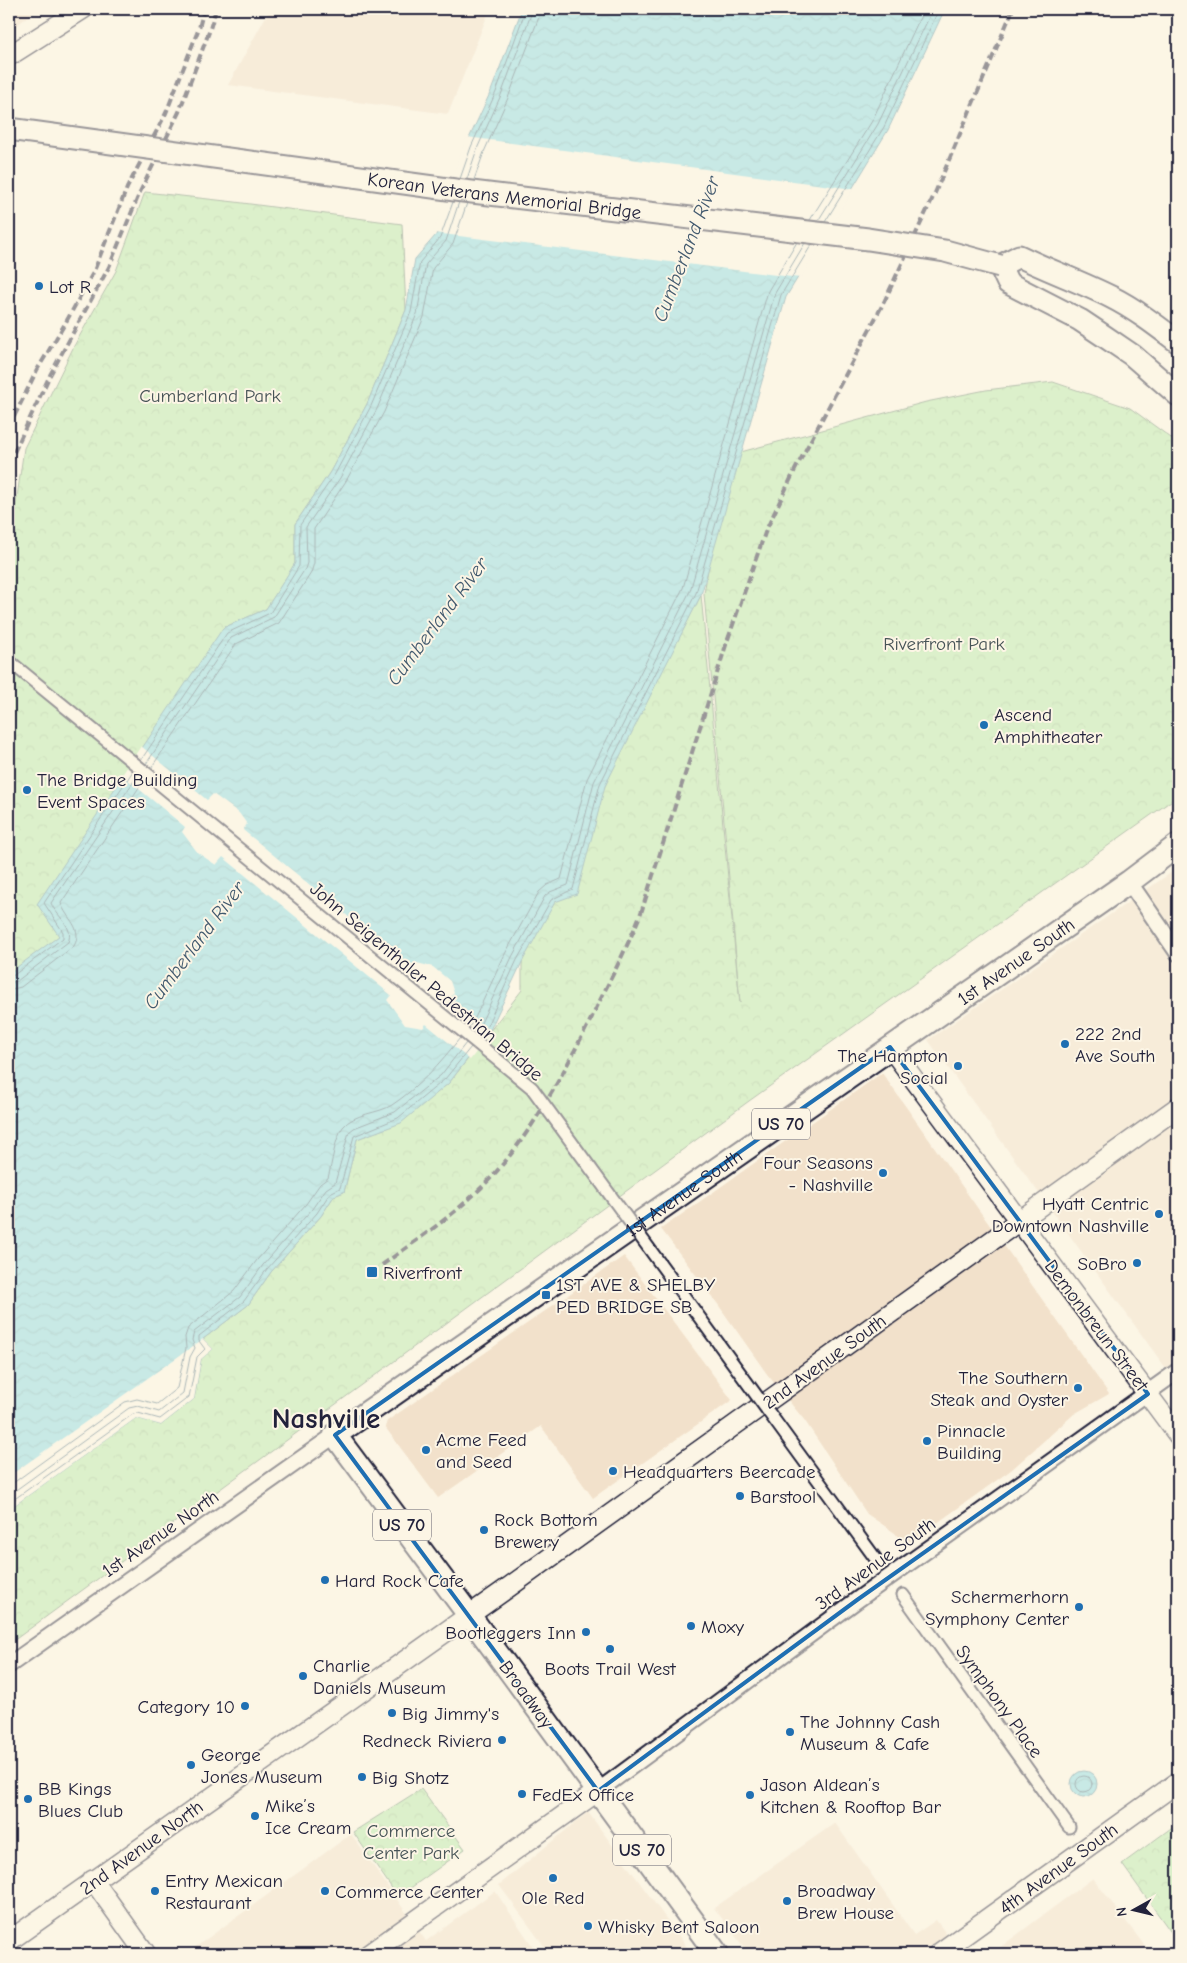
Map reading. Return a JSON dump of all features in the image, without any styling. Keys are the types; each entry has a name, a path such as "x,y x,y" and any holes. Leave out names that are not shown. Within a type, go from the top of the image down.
{"main road":[{"name":"Korean Veterans Memorial Bridge","path":"9,129 455,190 868,239 945,252 1000,266"},
{"path":"1178,342 1113,298 1072,278 1019,256 1000,266 1008,284 1080,320 1132,355 1178,395"},
{"name":"1st Avenue South","path":"335,1435 1128,882 1178,845"},
{"name":"Broadway","path":"335,1435 717,1954"}],"street":[{"path":"9,56 83,9"},
{"name":"John Seigenthaler Pedestrian Bridge","path":"9,661 532,1088 878,1562"},
{"path":"1128,882 1178,953"},
{"name":"Demonbreun Street","path":"890,1047 1178,1435"},
{"name":"2nd Avenue South","path":"469,1615 1178,1107"},
{"name":"3rd Avenue South","path":"598,1791 856,1600 1178,1371"},
{"name":"1st Avenue North","path":"9,1665 335,1435"},
{"name":"Symphony Place","path":"903,1595 1069,1827"},
{"name":"2nd Avenue North","path":"9,1941 469,1615"},
{"name":"4th Avenue South","path":"938,1954 1178,1782"},
{"path":"369,1954 598,1791"},
{"path":"93,1880 146,1954"}],"highlighted area":[{"path":"890,1047 1148,1394 857,1600 598,1791 335,1435"}],"shaded area":[{"path":"9,9 38,9 9,31"},
{"path":"270,9 490,9 448,114 228,85"},
{"path":"1178,868 1178,1385 928,1040"},
{"path":"882,1073 1109,1394 1074,1414 1011,1470 905,1546 895,1533 867,1514 805,1421 767,1374 717,1303 661,1229"},
{"path":"624,1256 732,1400 593,1498 541,1426 438,1498 385,1427 387,1421"},
{"path":"588,1812 692,1954 550,1954 499,1885"},
{"path":"835,1823 914,1935 936,1920 961,1954 749,1954 714,1908"},
{"name":"Commerce Center","path":"351,1834 426,1941 495,1891 538,1954 186,1954"},
{"path":"1093,1878 1151,1954 991,1954"}],"green space":[{"name":"Cumberland Park","path":"145,192 402,224 406,310 367,404 330,472 295,524 295,563 287,577 266,609 223,628 59,936 9,980 9,552 24,448 74,346 116,271"},
{"name":"Riverfront Park","path":"1053,382 1130,408 1178,443 1178,796 749,1101 9,1644 9,1509 136,1417 161,1425 194,1399 203,1339 248,1305 271,1272 321,1216 334,1196 344,1192 357,1139 401,1122 449,1083 522,990 522,962 629,735 701,595 740,1003 704,594 726,456 926,402 986,390"},
{"name":"Commerce Center Park","path":"421,1789 465,1849 398,1897 353,1832"},
{"path":"1178,1823 1178,1942 1122,1864"}],"water":[{"name":"Cumberland River","path":"522,9 945,9 888,130 786,297 701,595 605,786 577,894 555,902 522,962 490,1030 449,1083 401,1123 357,1139 344,1192 334,1196 321,1216 271,1272 248,1305 203,1339 213,1349 201,1359 194,1399 161,1425 136,1418 9,1509 9,973 59,936 37,904 223,628 266,609 295,563 295,524 330,472 367,404 406,310 415,259 436,235 466,145 491,91"},
{"path":"1084,1771 1093,1775 1097,1784 1093,1793 1084,1797 1075,1793 1071,1784 1075,1775"}],"pier":[{"path":"467,137 853,189 800,278 434,233"},
{"path":"141,746 207,800 213,794 239,813 247,824 243,830 412,969 417,963 433,967 450,981 454,993 449,999 491,1033 470,1060 426,1024 423,1028 405,1025 387,1000 391,995 223,857 216,865 198,853 182,832 185,827 122,775"},
{"path":"203,1339 213,1349 201,1359 194,1399 161,1425 136,1418 9,1509 9,1476"}],"railway":[{"path":"9,427 37,370 94,271 127,188 166,113 199,28 204,9"},
{"path":"9,463 50,375 109,267 140,192 179,112 216,9"},
{"path":"382,1265 460,1207 501,1166 531,1127 544,1106 592,1017 637,924 727,642 766,530 795,470 884,302 935,193 1013,9"}],"place":[{"name":"Lot R","path":"39,286"},
{"name":"Ascend Amphitheater","path":"984,725"},
{"name":"The Bridge Building Event Spaces","path":"27,790"},
{"name":"222 2nd Ave South","path":"1065,1044"},
{"name":"The Hampton Social","path":"958,1066"},
{"name":"Four Seasons - Nashville","path":"883,1173"},
{"name":"Hyatt Centric Downtown Nashville","path":"1159,1214"},
{"name":"SoBro","path":"1137,1263"},
{"name":"Riverfront","path":"372,1272"},
{"name":"1ST AVE & SHELBY PED BRIDGE SB","path":"546,1295"},
{"name":"The Southern Steak and Oyster","path":"1078,1388"},
{"name":"Pinnacle Building","path":"927,1441"},
{"name":"Acme Feed and Seed","path":"426,1450"},
{"name":"Headquarters Beercade","path":"613,1471"},
{"name":"Barstool","path":"740,1496"},
{"name":"Rock Bottom Brewery","path":"484,1530"},
{"name":"Hard Rock Cafe","path":"325,1580"},
{"name":"Schermerhorn Symphony Center","path":"1079,1607"},
{"name":"Moxy","path":"691,1626"},
{"name":"Bootleggers Inn","path":"586,1632"},
{"name":"Boots Trail West","path":"610,1649"},
{"name":"Charlie Daniels Museum","path":"303,1676"},
{"name":"Category 10","path":"245,1706"},
{"name":"Big Jimmy's","path":"392,1713"},
{"name":"The Johnny Cash Museum & Cafe","path":"790,1732"},
{"name":"Redneck Riviera","path":"502,1740"},
{"name":"George Jones Museum","path":"191,1765"},
{"name":"Big Shotz","path":"362,1777"},
{"name":"FedEx Office","path":"522,1794"},
{"name":"Jason Aldean’s Kitchen & Rooftop Bar","path":"750,1795"},
{"name":"BB Kings Blues Club","path":"28,1799"},
{"name":"Mike’s Ice Cream","path":"255,1816"},
{"name":"Ole Red","path":"553,1878"},
{"name":"Entry Mexican Restaurant","path":"155,1891"},
{"name":"Commerce Center","path":"325,1891"},
{"name":"Broadway Brew House","path":"787,1901"},
{"name":"Whisky Bent Saloon","path":"588,1926"}],"district":[{"name":"Nashville","path":"326,1418"}]}
